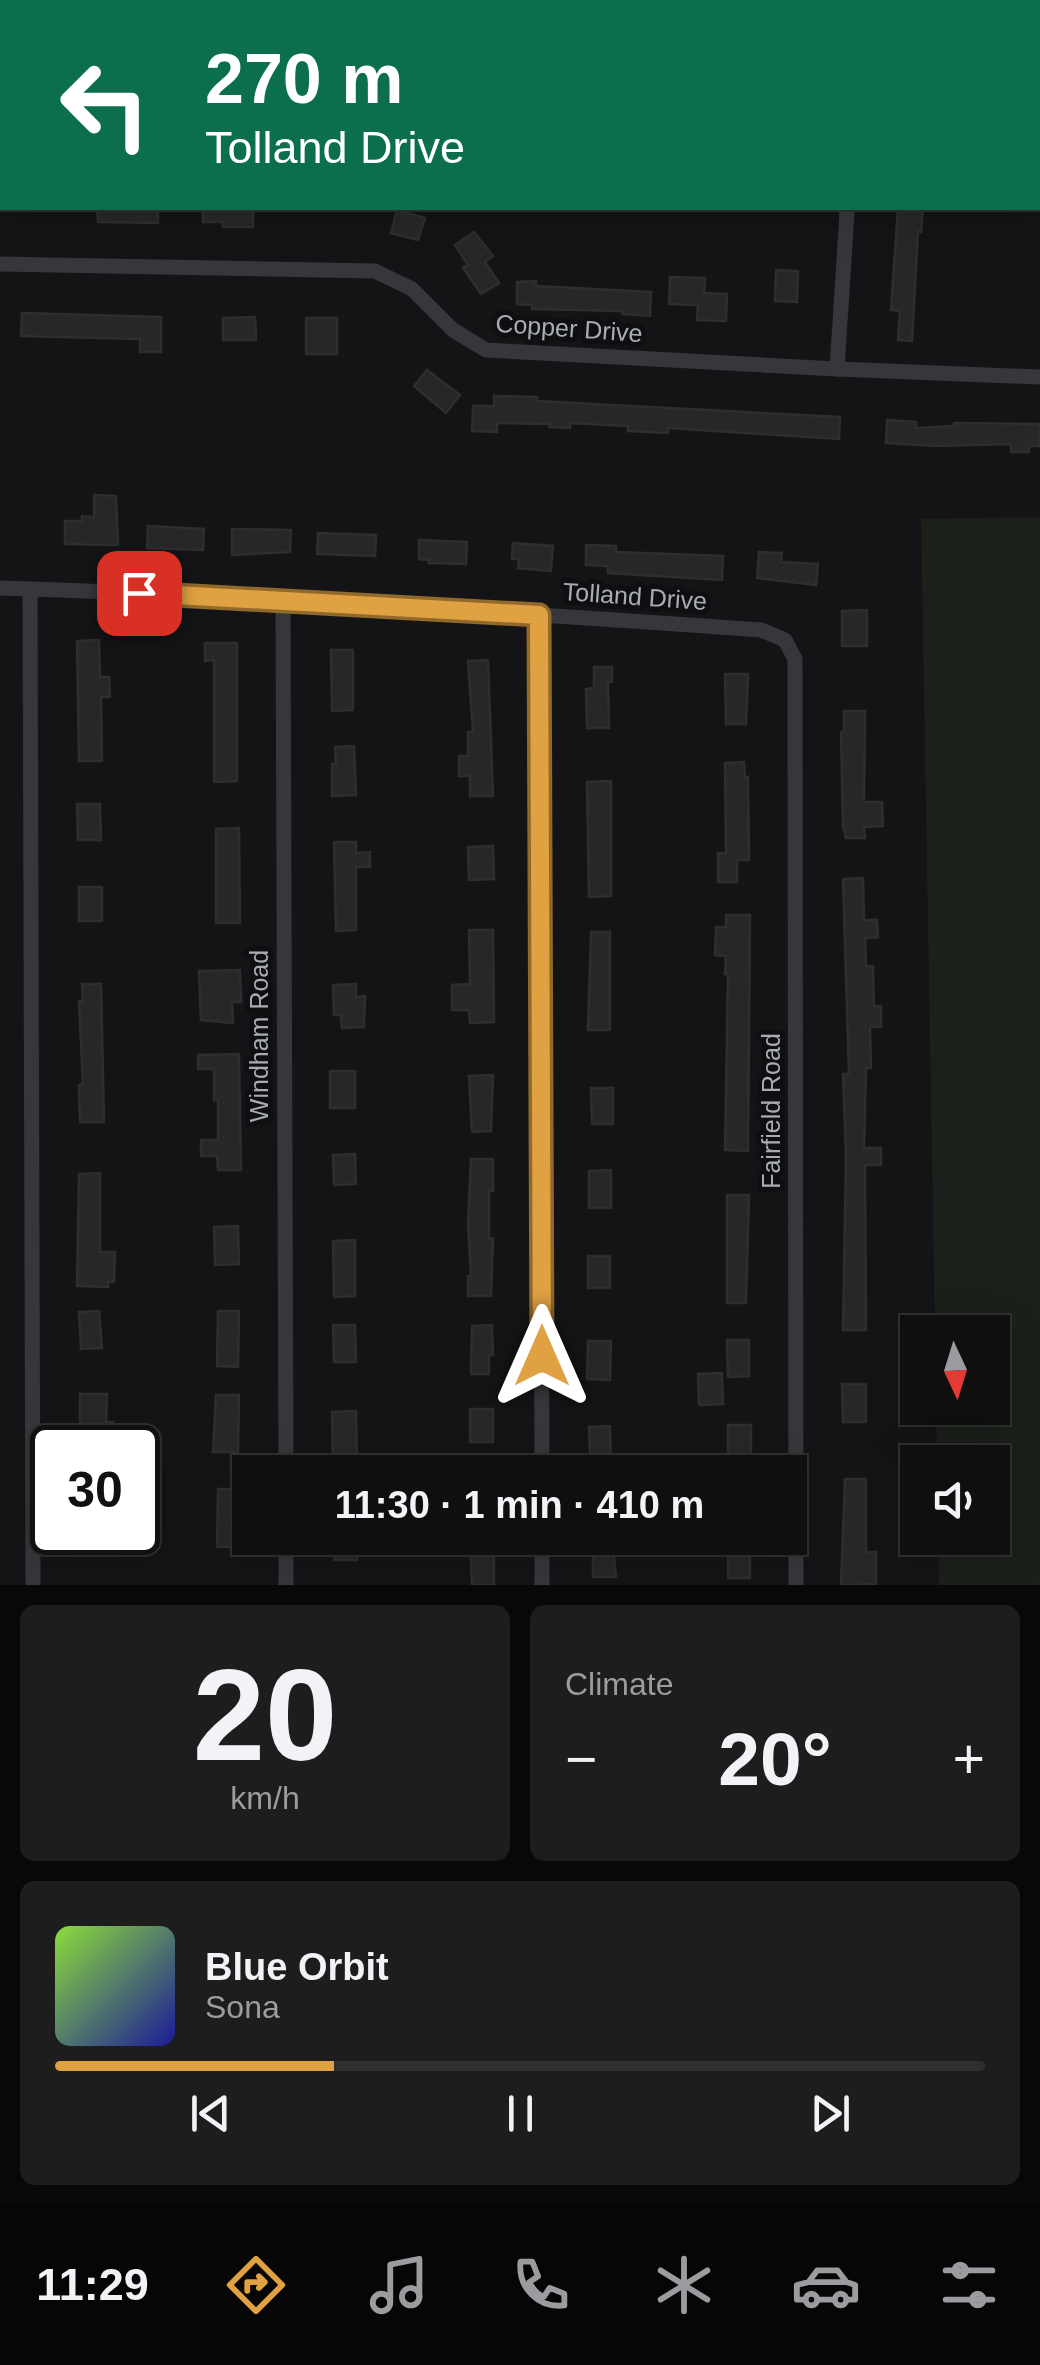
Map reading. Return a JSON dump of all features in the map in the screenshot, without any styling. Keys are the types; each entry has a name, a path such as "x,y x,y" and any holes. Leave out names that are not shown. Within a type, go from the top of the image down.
{"street":[{"path":"837,370 846,210"},
{"name":"Copper Drive","path":"0,264 375,271 412,288 453,330 486,350 1040,377"},
{"name":"Tolland Drive","path":"0,588 283,599 539,615 761,630 785,640"},
{"path":"30,589 33,1585"},
{"name":"Windham Road","path":"283,599 286,1455"},
{"path":"539,615 542,1455"},
{"name":"Fairfield Road","path":"785,640 795,659 796,1585"},
{"path":"286,1555 286,1585"},
{"path":"542,1555 542,1585"}],"shaded area":[{"path":"1040,517 1040,1585 939,1585 938,1555 1010,1555 1010,1445 937,1445 936,1425 1010,1425 1010,1315 935,1315 921,519"}],"building":[{"path":"97,210 158,210 158,223 98,222"},
{"path":"203,210 253,210 253,227 203,222"},
{"path":"397,210 425,218 418,240 391,233"},
{"path":"898,210 923,210 921,232 918,231 912,341 898,340 900,311 891,310"},
{"path":"474,232 493,256 485,262 499,283 481,294 463,268 468,265 455,245"},
{"path":"776,270 798,271 797,302 775,301"},
{"path":"670,277 705,278 704,293 727,294 726,321 697,320 698,305 669,304"},
{"path":"536,281 536,286 651,292 650,316 622,311 532,309 532,305 517,304 517,282"},
{"path":"22,313 161,317 161,352 140,352 140,339 21,336"},
{"path":"255,317 256,340 223,340 223,318"},
{"path":"306,318 337,318 337,354 306,354"},
{"path":"427,370 460,395 446,413 414,386"},
{"path":"494,396 840,417 839,439 668,428 668,433 628,431 628,426 570,423 570,428 497,423 497,432 472,431 473,406 494,406"},
{"path":"887,420 916,422 916,428 954,423 1040,424 1040,446 1029,446 1029,452 1011,452 1011,444 886,443"},
{"path":"94,495 116,496 118,545 65,544 65,521 94,517"},
{"path":"148,526 204,529 203,550 147,548"},
{"path":"232,529 291,530 290,552 232,555"},
{"path":"318,533 376,535 375,556 317,554"},
{"path":"419,540 467,542 466,564 419,559"},
{"path":"513,543 553,546 551,571 518,568 519,559 512,559"},
{"path":"586,545 616,546 616,552 723,556 722,580 608,573 608,566 586,565"},
{"path":"759,552 782,553 781,562 818,564 816,585 757,578"},
{"path":"867,610 867,646 842,646 842,611"},
{"path":"99,640 100,677 109,677 110,697 101,697 102,761 79,761 77,641"},
{"path":"205,643 237,643 237,781 214,782 214,660 205,661"},
{"path":"331,650 353,650 353,710 332,711"},
{"path":"488,660 493,796 470,796 470,776 459,776 459,756 468,756 468,732 473,732 468,661"},
{"path":"594,667 612,667 612,682 608,682 609,728 587,728 586,689 594,688"},
{"path":"725,674 748,674 746,724 726,724"},
{"path":"844,711 865,711 864,802 882,802 883,826 864,827 865,838 846,838 843,826"},
{"path":"354,746 356,795 332,796 335,747"},
{"path":"744,762 745,778 748,777 749,860 737,860 737,882 718,882 718,853 726,853 725,763"},
{"path":"611,781 611,896 589,897 587,782"},
{"path":"77,804 100,804 101,840 78,840"},
{"path":"239,828 240,923 216,923 216,829"},
{"path":"334,842 356,842 356,853 370,852 370,867 356,867 356,930 336,931"},
{"path":"493,846 494,879 469,880 468,847"},
{"path":"863,878 864,920 877,920 878,937 865,938 866,966 873,966 874,1006 881,1006 881,1027 870,1027 871,1068 866,1068 864,1148 881,1148 881,1165 865,1165 866,1330 843,1330 843,1074 849,1074 843,879"},
{"path":"79,887 102,887 102,921 79,921"},
{"path":"726,915 750,915 748,1151 725,1150 728,974 726,956 715,955 716,927 726,927"},
{"path":"469,930 493,930 494,1022 470,1023 469,1010 452,1010 452,985 470,984"},
{"path":"591,932 610,932 610,1030 588,1030"},
{"path":"240,970 241,1002 232,1002 233,1023 201,1020 199,971"},
{"path":"82,984 101,984 104,1122 80,1122"},
{"path":"356,984 356,997 365,996 364,1027 342,1028 341,1015 334,1015 333,985"},
{"path":"239,1054 241,1170 218,1170 217,1156 201,1156 201,1140 218,1140 218,1100 214,1100 214,1069 198,1069 198,1055"},
{"path":"330,1071 355,1071 355,1108 330,1108"},
{"path":"493,1075 491,1131 472,1132 469,1076"},
{"path":"591,1088 613,1088 613,1124 592,1124"},
{"path":"355,1154 356,1184 334,1185 333,1155"},
{"path":"471,1159 493,1159 493,1191 489,1191 489,1239 493,1238 491,1296 468,1296"},
{"path":"611,1170 611,1208 589,1208 589,1171"},
{"path":"100,1173 100,1252 115,1252 114,1282 108,1282 108,1287 77,1286 79,1174"},
{"path":"727,1195 749,1195 746,1303 727,1303"},
{"path":"238,1226 239,1264 215,1265 214,1227"},
{"path":"355,1240 355,1296 334,1297 333,1241"},
{"path":"588,1256 610,1256 610,1288 588,1288"},
{"path":"99,1311 102,1348 81,1349 79,1312"},
{"path":"218,1311 239,1311 238,1367 217,1366"},
{"path":"333,1325 355,1325 356,1362 334,1362"},
{"path":"492,1325 489,1374 471,1374 472,1326"},
{"path":"727,1340 749,1340 749,1376 728,1377"},
{"path":"588,1341 611,1341 610,1380 587,1379"},
{"path":"722,1373 723,1404 699,1405 698,1374"},
{"path":"842,1384 866,1384 866,1422 843,1422"},
{"path":"80,1394 107,1394 106,1422 113,1425 80,1425"},
{"path":"216,1395 239,1395 238,1452 213,1452"},
{"path":"470,1409 493,1409 493,1442 470,1442"},
{"path":"356,1411 357,1455 333,1455 332,1412"},
{"path":"728,1425 751,1425 751,1455 728,1455"},
{"path":"610,1426 611,1455 590,1455 589,1427"},
{"path":"845,1479 866,1479 866,1552 876,1552 876,1584 841,1585"},
{"path":"218,1489 232,1489 232,1547 217,1547"},
{"path":"334,1555 357,1555 357,1560 334,1560"},
{"path":"471,1555 494,1555 494,1585 472,1585"},
{"path":"593,1555 614,1555 616,1577 593,1577"},
{"path":"728,1555 750,1555 750,1578 728,1578"}],"route":[{"path":"139,593 539,615 542,1356"}]}
